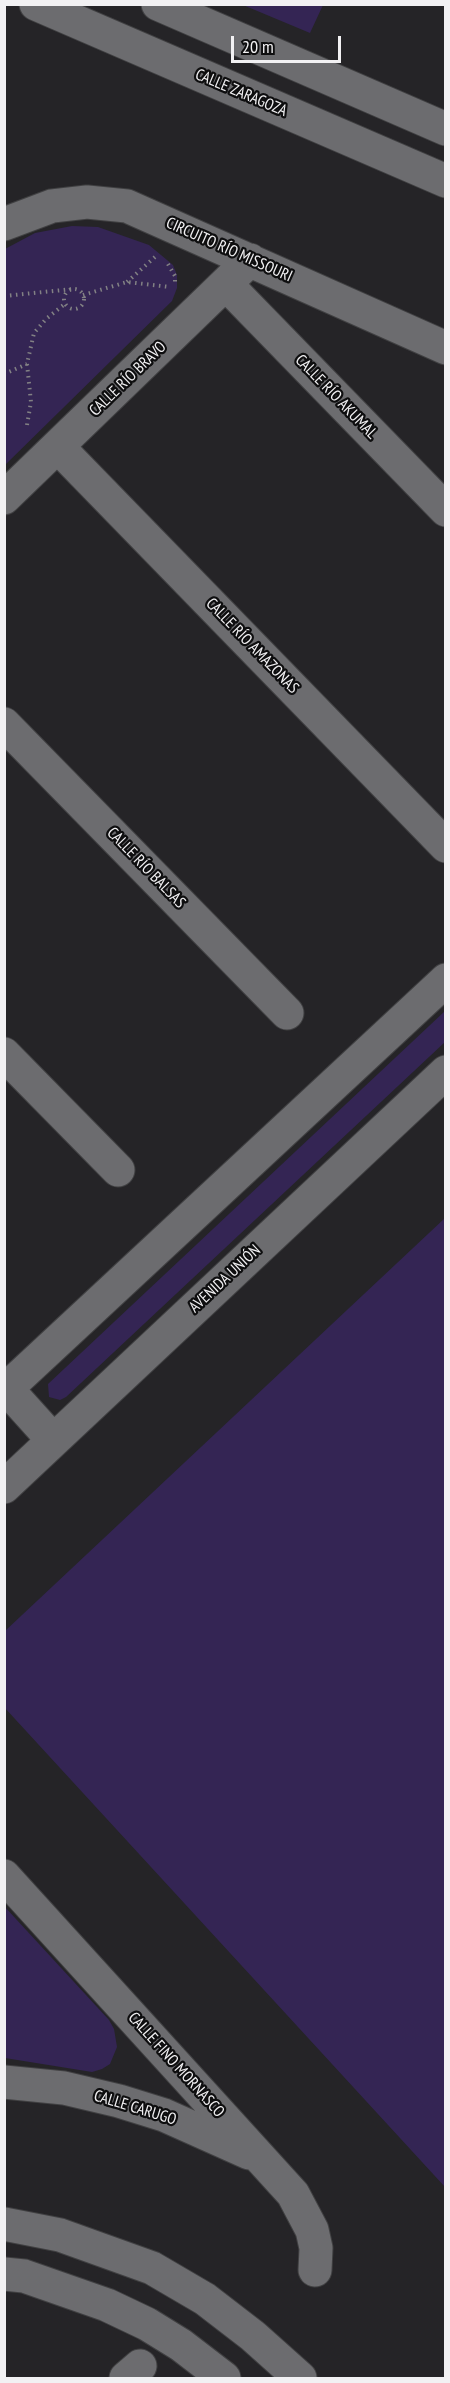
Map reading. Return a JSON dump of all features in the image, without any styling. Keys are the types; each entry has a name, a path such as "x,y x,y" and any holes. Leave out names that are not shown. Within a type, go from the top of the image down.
{"street":[{"name":"CALLE ZARAGOZA","path":"36,4 446,181"},
{"path":"159,4 446,129"},
{"name":"CIRCUITO RÍO MISSOURI","path":"4,224 52,206 87,202 112,203 150,214 446,348"},
{"name":"CALLE RÍO BRAVO","path":"4,498 250,260"},
{"name":"CALLE RÍO AKUMAL","path":"226,284 446,510"},
{"name":"CALLE RÍO AMAZONAS","path":"58,447 446,846"},
{"name":"CALLE RÍO BALSAS","path":"4,724 287,1013"},
{"path":"53,1440 5,1389 446,980"},
{"path":"4,1053 118,1170"},
{"name":"AVENIDA UNIÓN","path":"4,1487 446,1072"},
{"name":"CALLE FINO MORNASCO","path":"4,1876 293,2194 305,2213 316,2248 315,2270"},
{"name":"CALLE CARUGO","path":"4,2082 64,2088 119,2101 164,2115 259,2157"},
{"path":"4,2224 60,2235 152,2268 204,2299 253,2336 300,2379"},
{"path":"4,2274 24,2276 64,2289 137,2319 181,2345 224,2379"}],"path":[{"path":"83,295 127,282 174,287 175,276 170,266 158,255 127,282"},
{"path":"4,296 74,289 83,295"},
{"path":"74,289 66,295 66,303 70,308 79,307 84,300 83,295"},
{"path":"24,431 32,402 27,364 34,333 46,319 66,303"},
{"path":"4,374 27,364"}],"shaded area":[{"path":"323,4 310,33 243,5"},
{"path":"72,226 98,227 149,245 173,265 177,275 177,288 172,301 5,465 5,249 35,233"},
{"path":"445,1011 445,1042 66,1397 60,1400 49,1397 48,1384"},
{"path":"445,1218 445,2187 4,1707 5,1631"},
{"path":"4,1906 109,2020 114,2029 117,2047 110,2064 92,2072 5,2058"}]}
